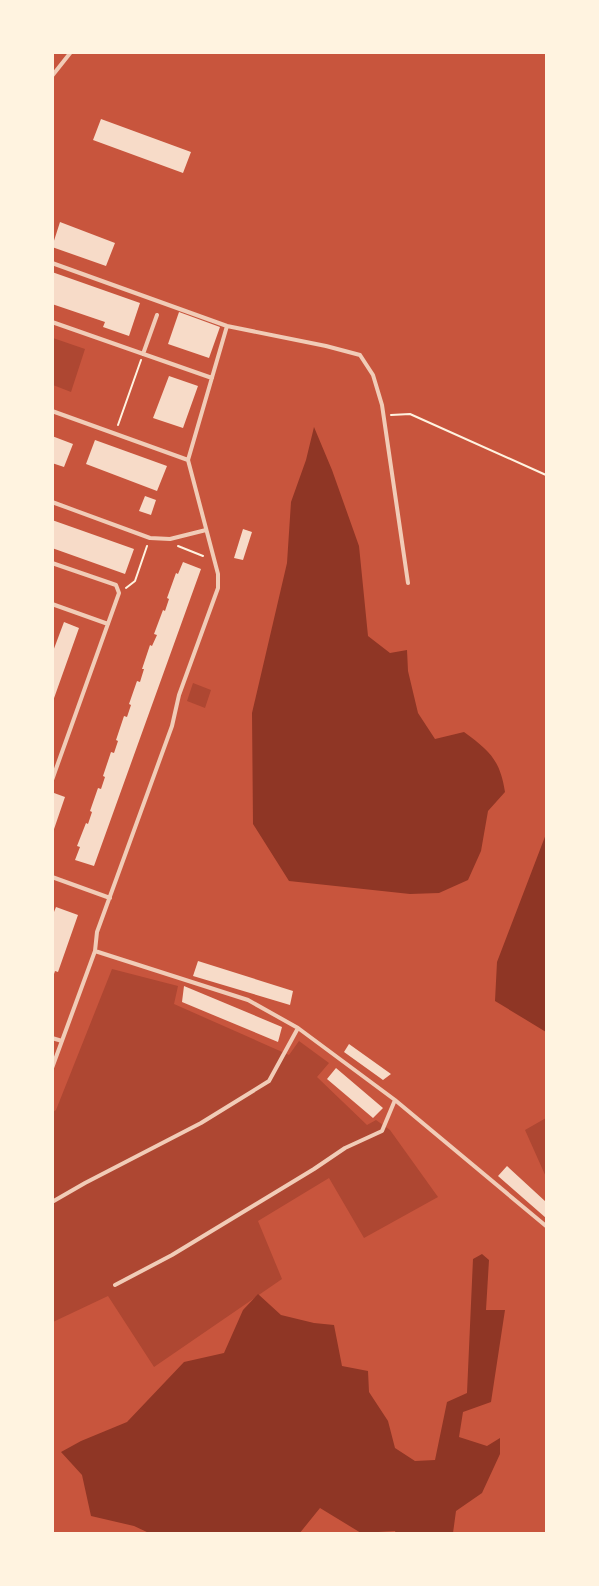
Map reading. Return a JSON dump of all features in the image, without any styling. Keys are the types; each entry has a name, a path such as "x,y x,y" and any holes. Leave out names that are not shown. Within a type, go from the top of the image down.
{"lane":[{"path":"52,76 71,52"},
{"path":"52,263 226,326 326,345 360,355 373,375 383,415 408,583"},
{"path":"143,354 158,315"},
{"path":"52,322 212,378"},
{"path":"52,1068 95,951 97,932 172,726 179,695 218,588 218,574 188,460 226,326"},
{"path":"52,411 188,460"},
{"path":"52,502 150,538 170,539 207,530"},
{"path":"52,563 116,585 119,593 52,780"},
{"path":"52,604 108,624"},
{"path":"52,877 110,898"},
{"path":"95,951 248,1000 298,1028 395,1100 546,1226"},
{"path":"52,1202 201,1123 270,1081 298,1028"},
{"path":"52,1038 62,1041"},
{"path":"115,1286 172,1255 314,1170 345,1148 382,1131 395,1100"}],"path":[{"path":"115,434 143,354"},
{"path":"383,415 410,414 546,475"},
{"path":"119,593 135,581 150,538"},
{"path":"175,545 214,560"}],"shaded area":[{"path":"53,338 85,349 71,392 53,385"},
{"path":"314,427 359,546 368,636 390,653 407,650 408,671 418,713 435,739 464,732 492,757 503,781 505,792 488,811 481,851 468,880 439,893 410,894 289,881 253,824 252,713 287,563 291,502 306,460"},
{"path":"193,683 211,690 205,708 187,701"},
{"path":"546,834 546,1032 495,1001 497,962"},
{"path":"112,969 178,986 174,1004 289,1055 299,1041 329,1063 317,1077 367,1125 376,1120 390,1130 438,1197 364,1238 329,1178 258,1221 282,1279 154,1367 108,1296 53,1322 53,1112 56,1110"},
{"path":"546,1118 546,1177 525,1130"},
{"path":"482,1254 489,1260 486,1310 505,1310 491,1402 463,1412 459,1437 487,1446 500,1438 500,1454 482,1493 456,1511 453,1533 396,1534 395,1531 361,1533 320,1508 299,1534 149,1533 134,1526 91,1516 82,1475 61,1452 127,1422 184,1362 224,1353 243,1310 258,1294 281,1315 334,1325 342,1366 368,1371 369,1392 388,1421 395,1448 415,1461 435,1460 447,1402 467,1393 473,1259"}],"building":[{"path":"101,119 191,152 183,173 93,140"},
{"path":"60,222 115,243 106,266 52,247"},
{"path":"52,272 140,303 129,336 103,327 105,322 52,304"},
{"path":"179,312 220,327 209,358 168,344"},
{"path":"169,376 198,386 183,428 153,418"},
{"path":"52,436 73,444 64,467 52,463"},
{"path":"95,440 167,466 157,491 86,464"},
{"path":"145,496 156,500 151,515 139,511"},
{"path":"52,520 134,549 125,574 52,548"},
{"path":"243,529 252,532 243,560 234,558"},
{"path":"183,562 201,569 94,866 75,860 80,847 77,846 86,823 88,824 98,788 101,789 105,777 103,776 111,752 114,753 124,716 127,717 131,705 129,704 137,681 140,682 150,645 152,646 157,635 154,634 163,610 165,611 176,573 178,574"},
{"path":"64,622 79,628 53,701 52,654"},
{"path":"54,793 65,797 53,832 52,797"},
{"path":"56,907 78,915 58,972 55,971 53,977 52,917"},
{"path":"198,961 293,991 290,1005 193,976"},
{"path":"184,986 282,1027 278,1042 182,1002"},
{"path":"349,1044 391,1074 383,1080 344,1052"},
{"path":"336,1068 383,1108 373,1118 327,1079"},
{"path":"507,1166 546,1202 546,1218 498,1176"}]}
